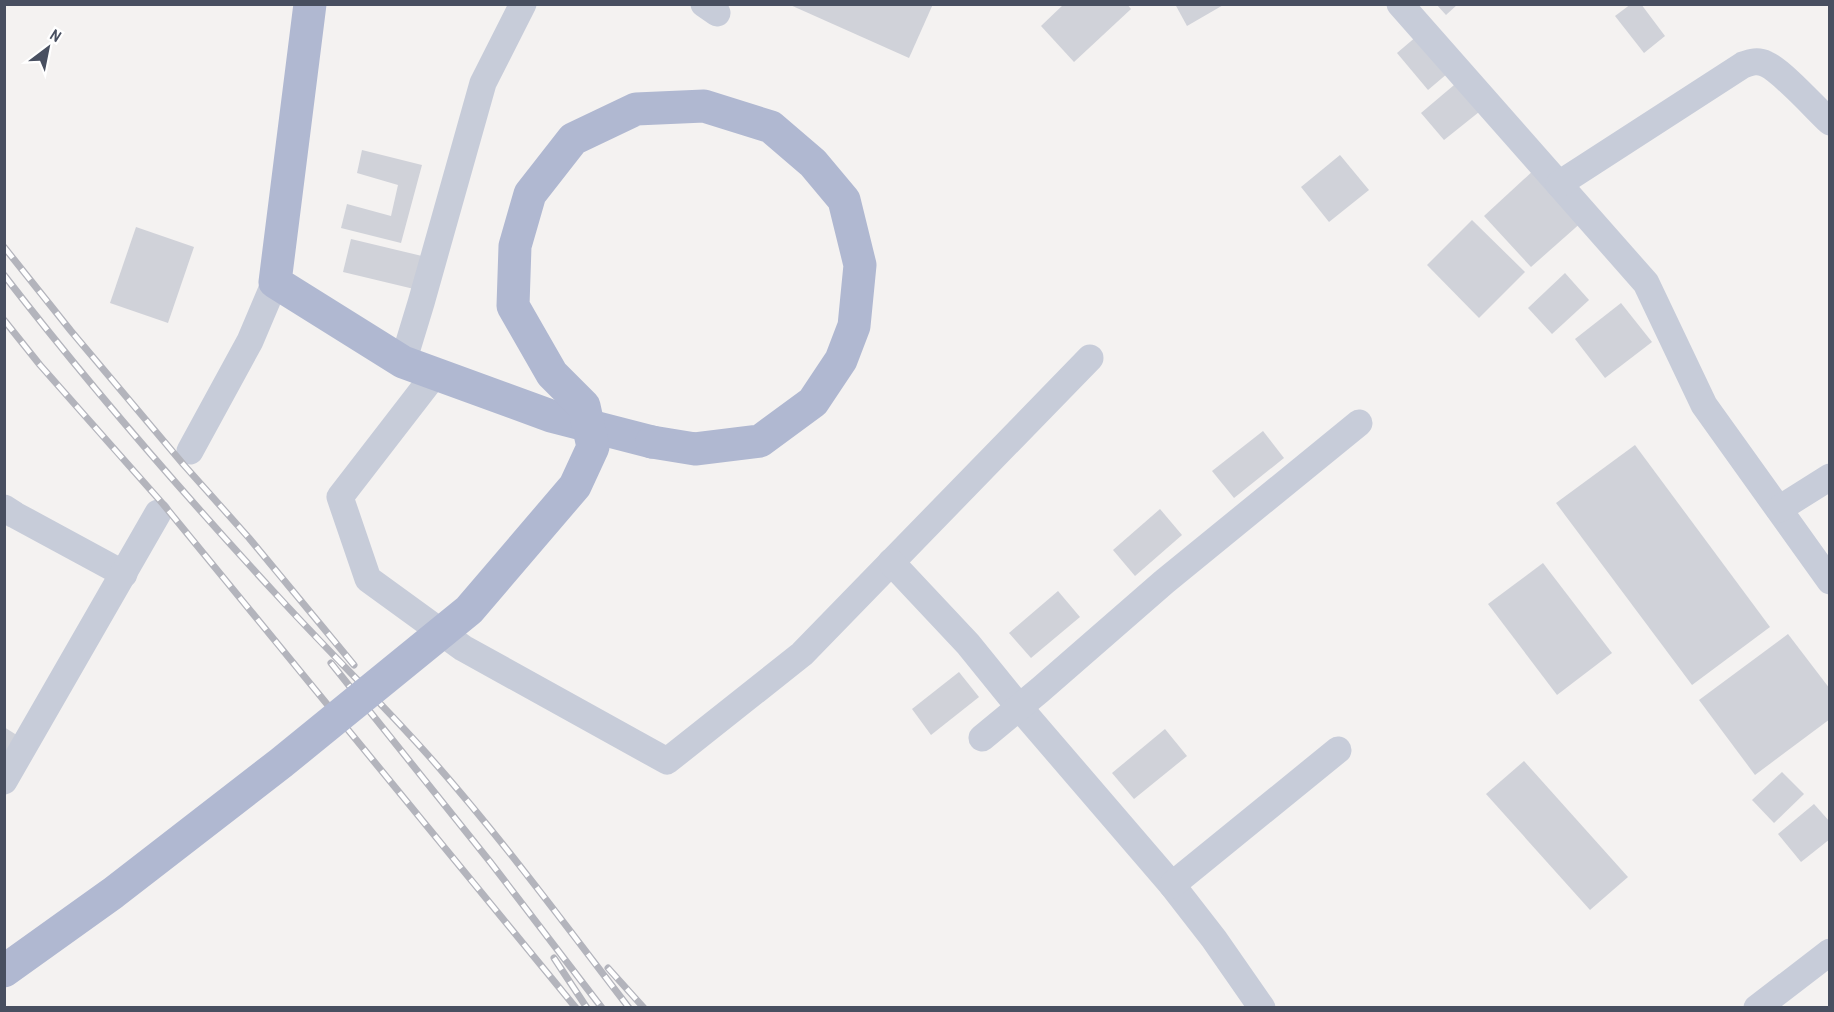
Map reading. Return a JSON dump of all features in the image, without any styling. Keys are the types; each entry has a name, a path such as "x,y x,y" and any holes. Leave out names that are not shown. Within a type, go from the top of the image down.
{"main road":[{"path":"4,971 113,893 281,763 469,610 575,486 593,447 584,406 552,374 513,306 515,246 530,194 573,139 636,109 704,106 771,127 813,164 844,200 860,265 854,326 841,360 813,402 760,441 695,449 651,442 551,416 403,362 275,282 310,4"}],"street":[{"path":"403,362 422,303 483,83 523,4"},
{"path":"1400,4 1646,284 1704,405 1830,581"},
{"path":"1558,184 1743,65 1753,61 1766,63 1778,72 1830,122"},
{"path":"190,451 250,342 275,282"},
{"path":"435,374 340,497 368,579 463,648 668,761 802,654 1090,358"},
{"path":"982,738 1164,582 1359,423"},
{"path":"1779,509 1826,486"},
{"path":"4,508 124,574"},
{"path":"4,781 158,513"},
{"path":"891,562 968,644 1172,885 1215,939 1262,1008"},
{"path":"1172,885 1338,750"},
{"path":"1757,1008 1830,952"}],"building":[{"path":"788,4 933,4 909,58"},
{"path":"1064,4 1127,4 1131,9 1074,62 1041,26"},
{"path":"1175,4 1225,4 1187,26"},
{"path":"1436,4 1458,4 1446,15"},
{"path":"1631,4 1641,4 1665,36 1644,53 1615,16"},
{"path":"1417,36 1448,73 1428,90 1397,53"},
{"path":"1460,80 1484,108 1444,140 1421,113"},
{"path":"362,150 422,165 401,243 341,228 347,204 391,216 398,185 357,173"},
{"path":"1340,155 1369,190 1329,222 1301,187"},
{"path":"1535,169 1583,221 1531,267 1484,216"},
{"path":"1472,220 1525,272 1479,318 1427,265"},
{"path":"136,227 194,247 168,323 110,303"},
{"path":"351,239 422,256 414,289 343,272"},
{"path":"1565,273 1589,300 1552,334 1528,308"},
{"path":"1621,303 1652,342 1605,378 1575,339"},
{"path":"1263,431 1284,458 1234,498 1212,471"},
{"path":"1635,445 1770,627 1692,685 1556,503"},
{"path":"1160,509 1182,535 1135,576 1113,550"},
{"path":"1543,563 1612,653 1557,695 1488,604"},
{"path":"1058,591 1080,617 1031,658 1009,633"},
{"path":"1788,634 1830,689 1830,719 1755,775 1699,700"},
{"path":"959,672 979,697 931,735 912,709"},
{"path":"4,727 23,739 4,769"},
{"path":"1165,729 1187,756 1134,799 1112,773"},
{"path":"1524,761 1628,877 1590,910 1486,794"},
{"path":"1782,772 1804,794 1774,823 1752,800"},
{"path":"1814,804 1830,822 1830,839 1801,862 1778,834"}],"railway":[{"path":"4,247 71,331 249,538 354,665"},
{"path":"4,275 102,397 204,515 454,785 629,1008"},
{"path":"4,320 40,365 163,504 576,1008"},
{"path":"331,663 491,863 602,1008"},
{"path":"554,958 587,1008"},
{"path":"608,968 644,1008"}]}
